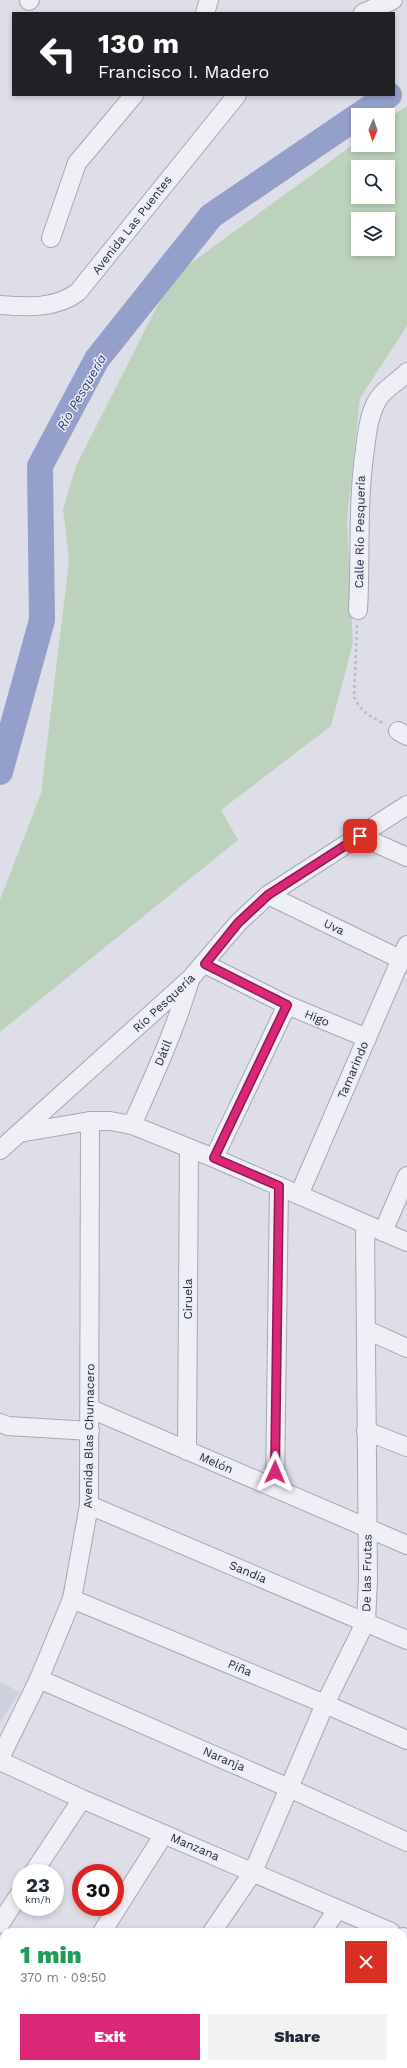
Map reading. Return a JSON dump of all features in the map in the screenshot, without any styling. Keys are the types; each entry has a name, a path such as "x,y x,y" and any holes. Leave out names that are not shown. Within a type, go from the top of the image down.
{"street":[{"path":"205,12 209,0"},
{"path":"365,12 393,0"},
{"path":"51,238 77,163 133,96"},
{"name":"Avenida Las Puentes","path":"0,305 28,307 49,305 62,302 78,292 236,96"},
{"name":"Calle Río Pesquería","path":"358,610 360,568 358,509 360,478 368,429 378,399 385,390 407,372"},
{"name":"Río Pesquería","path":"0,1150 190,979 205,964 238,923 268,895 407,805"},
{"path":"360,836 407,857"},
{"name":"Uva","path":"268,895 404,952"},
{"name":"Tamarindo","path":"299,1195 404,952"},
{"name":"Higo","path":"205,964 287,1005 367,1038"},
{"name":"Dátil","path":"132,1125 153,1080 181,1009 190,979"},
{"path":"214,1158 287,1005"},
{"path":"18,1133 90,1121 110,1121 132,1125 214,1158 407,1242"},
{"name":"Avenida Blas Chumacero","path":"0,1759 39,1679 72,1599 89,1505 91,1409 90,1121"},
{"name":"Ciruela","path":"187,1450 189,1148"},
{"path":"383,1232 407,1176"},
{"path":"274,1487 279,1186"},
{"name":"De las Frutas","path":"215,1928 253,1872 325,1704 366,1621 366,1224"},
{"path":"367,1330 407,1348"},
{"name":"Melón","path":"91,1409 407,1545"},
{"path":"0,1423 8,1426 90,1431"},
{"path":"366,1431 407,1447"},
{"name":"Sandía","path":"89,1505 366,1621 407,1640"},
{"name":"Piña","path":"72,1599 325,1704 407,1740"},
{"name":"Naranja","path":"39,1679 290,1788 407,1842"},
{"name":"Manzana","path":"0,1759 82,1799 381,1928"},
{"path":"39,1864 82,1799"},
{"path":"105,1928 164,1834"},
{"path":"0,1924 12,1906"},
{"path":"325,1928 337,1910"}],"path":[{"path":"358,610 354,697 359,707 367,715 403,733"}],"shaded area":[{"path":"0,1682 20,1692 0,1723"}],"green space":[{"path":"407,106 407,326 360,398 347,520 353,643 331,726 221,810 238,840 0,1032 0,900 41,793 69,561 63,509 76,466 172,277 351,146 351,152 395,152 395,114"}],"waterway":[{"name":"Río Pesquería","path":"370,108 388,96"},
{"name":"Río Pesquería","path":"0,772 42,620 40,466 97,359 211,216 351,121"}],"route":[{"path":"275,1472 279,1186 214,1158 287,1005 205,964 238,923 268,895 360,836"}]}
